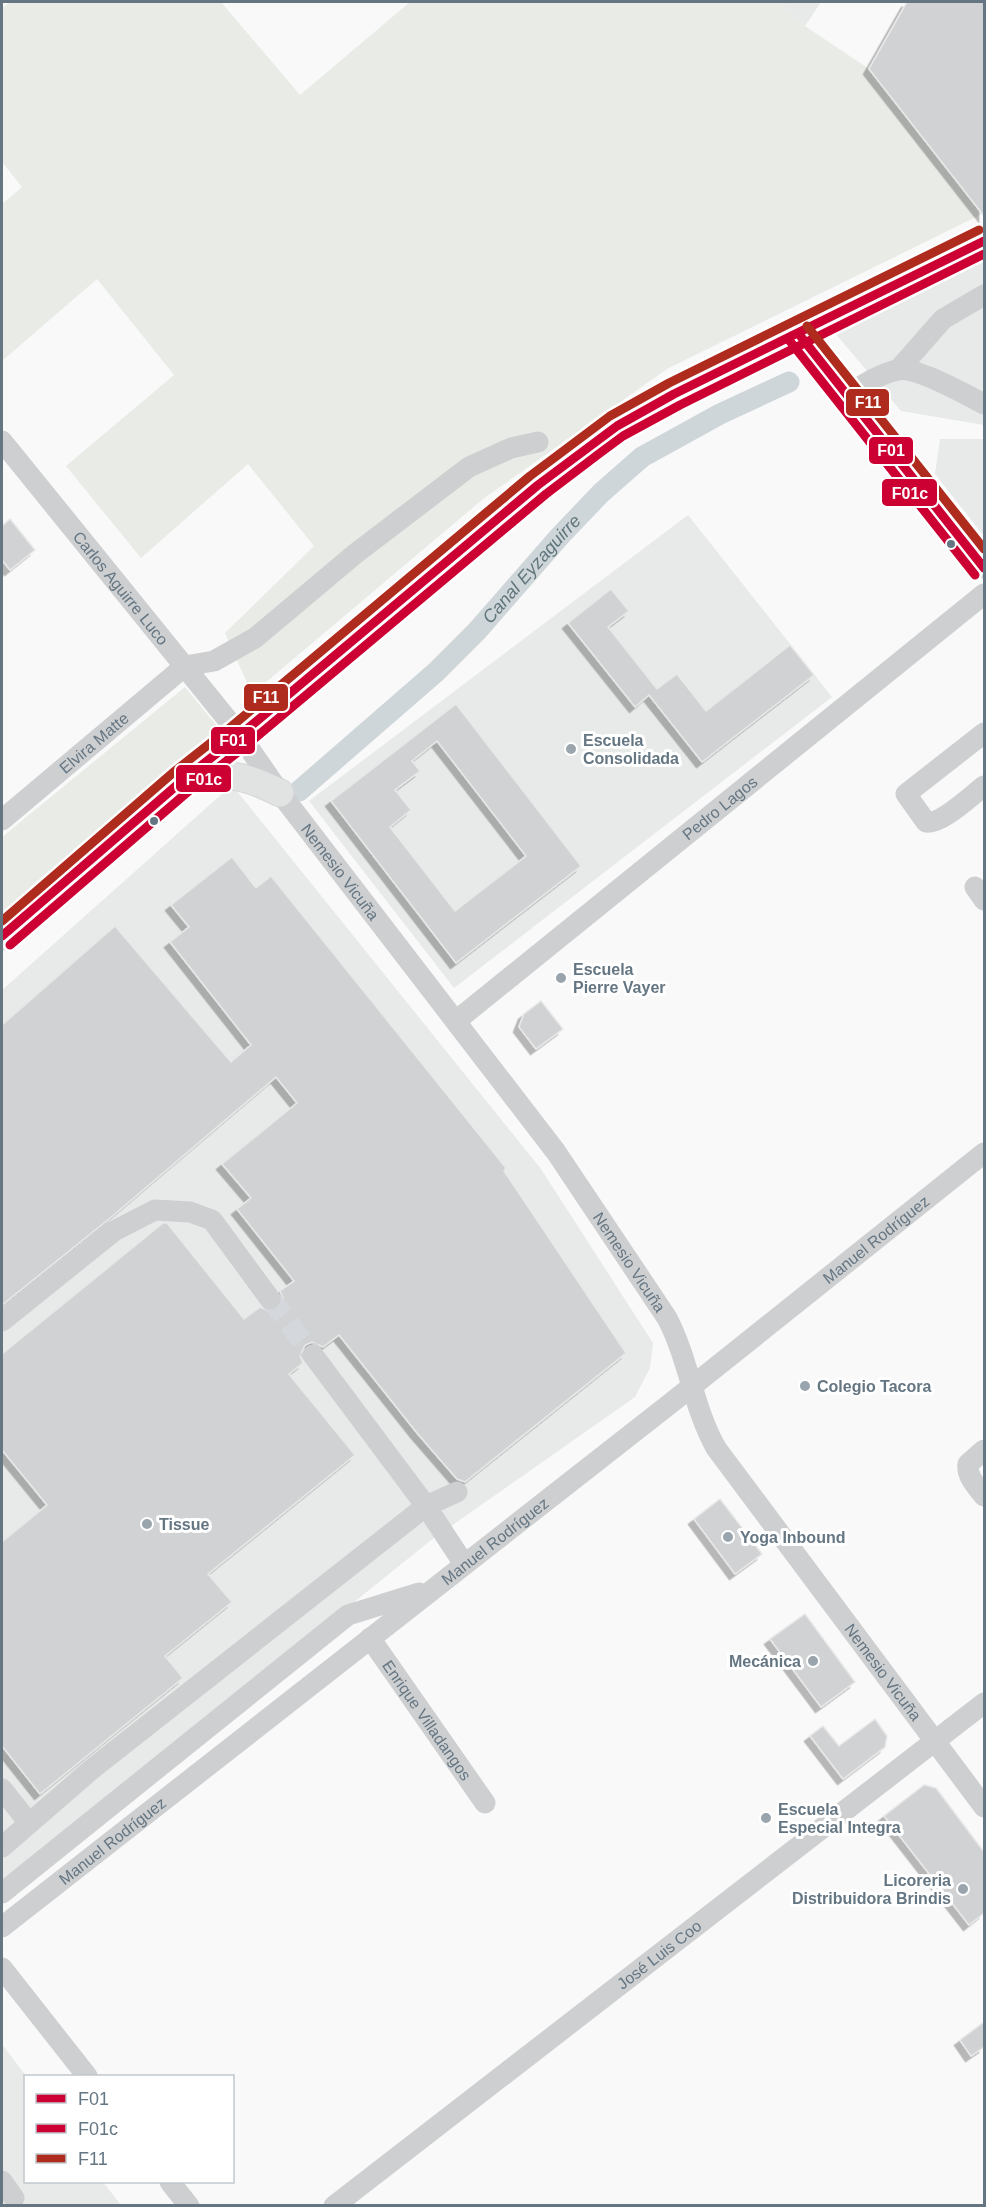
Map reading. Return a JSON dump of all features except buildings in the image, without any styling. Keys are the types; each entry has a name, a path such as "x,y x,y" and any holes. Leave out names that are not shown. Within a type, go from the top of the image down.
{"main road":[{"path":"2,936 183,780 240,735 538,485 593,442 674,394 984,241"},
{"path":"183,780 197,776 226,774 255,781 280,793"}],"street":[{"path":"899,369 943,319 984,296"},
{"path":"798,333 984,568"},
{"path":"847,395 875,378 899,369 913,370 984,404"},
{"name":"Carlos Aguirre Luco","path":"2,441 240,735"},
{"path":"185,666 214,661 255,638 355,554 469,466 500,452 537,442"},
{"name":"Pedro Lagos","path":"456,1021 984,594"},
{"name":"Elvira Matte","path":"2,820 185,666"},
{"path":"984,733 906,794 926,822 931,823 942,819 984,786"},
{"name":"Nemesio Vicuña","path":"240,735 280,793 556,1152 667,1318 679,1343 706,1429 724,1460 984,1807"},
{"name":"Manuel Rodríguez","path":"2,1927 984,1153"},
{"path":"2,1321 114,1231 155,1210 190,1212 212,1220 270,1299"},
{"path":"313,1355 426,1506 464,1564"},
{"path":"984,1450 968,1464 967,1468 972,1480 984,1496"},
{"path":"2,1847 92,1769 426,1506 457,1492"},
{"path":"2,1893 348,1615 432,1590"},
{"name":"Enrique Villadangos","path":"370,1638 485,1803"},
{"name":"José Luis Coo","path":"334,2205 984,1703"},
{"path":"2,1789 29,1823"},
{"path":"2,1968 86,2075"},
{"path":"2,2181 14,2198"},
{"path":"172,2183 189,2205"}],"shaded area":[{"path":"10,2 221,2 300,95 410,2 778,2 805,26 869,69 982,214 667,369 483,499 252,694 225,633 314,546 248,464 141,558 66,466 174,375 97,279 2,361 2,204 22,187 2,162 2,8"},
{"path":"778,2 821,2 805,26"},
{"path":"984,252 984,425 901,411 828,325"},
{"path":"940,439 984,439 984,536 935,474"},
{"name":"Escuela Consolidada","path":"688,515 832,697 454,988 309,801"},
{"path":"185,687 225,736 2,920 2,837"},
{"path":"232,785 541,1169 653,1343 650,1368 635,1397 430,1541 2,1886 2,990"},
{"path":"2,2044 25,2075 24,2183 104,2183 121,2205 2,2205"}],"waterway":[{"name":"Canal Eyzaguirre","path":"299,791 436,672 477,631 601,493 642,457 720,414 789,382"}],"tunnel":[{"path":"270,1299 313,1355"}],"transit line":[{"name":"F11","path":"2,921 175,771 232,726 530,476 610,416 669,383 979,230"},
{"name":"F01","path":"2,936 183,780 240,735 538,485 617,426 674,394 984,241"},
{"name":"F01c","path":"10,945 191,789 248,744 546,494 623,436 680,405 984,254"},
{"name":"F11","path":"807,326 984,549"},
{"name":"F01","path":"798,333 984,568"},
{"name":"F01c","path":"789,340 975,575"}],"place":[{"name":"Escuela Consolidada","path":"571,749"},
{"name":"Escuela Pierre Vayer","path":"561,978"},
{"name":"Colegio Tacora","path":"805,1386"},
{"name":"Tissue","path":"147,1524"},
{"name":"Yoga Inbound","path":"728,1537"},
{"name":"Mecánica","path":"813,1661"},
{"name":"Escuela Especial Integra","path":"766,1818"},
{"name":"Licoreria Distribuidora Brindis","path":"963,1889"}]}
